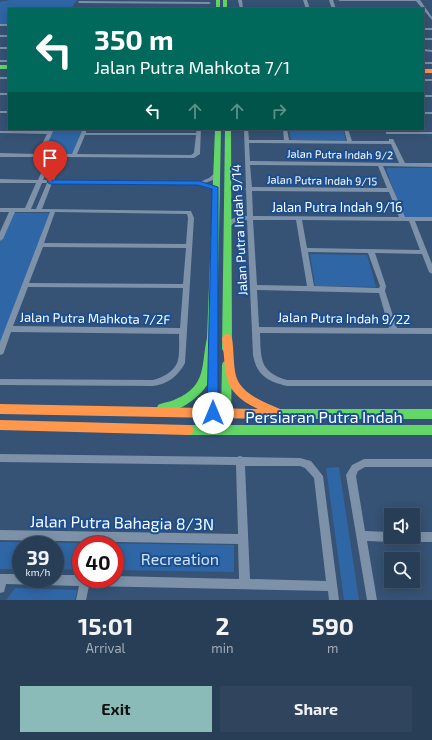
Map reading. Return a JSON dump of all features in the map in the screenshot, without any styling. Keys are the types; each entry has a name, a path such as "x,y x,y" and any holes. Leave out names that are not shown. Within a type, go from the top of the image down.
{"main road":[{"path":"212,1 213,8"},
{"path":"218,130 215,188 212,338 219,415"},
{"path":"158,429 173,426 205,425 219,415 227,338 226,206 228,130"},
{"path":"214,267 221,266 226,257"},
{"path":"136,411 166,408 189,398 203,384 207,376 208,355 212,338"},
{"path":"227,338 231,354 231,377 236,387 250,400 278,413"},
{"name":"Persiaran Putra Indah","path":"0,408 136,411 219,415 278,413 432,415"},
{"path":"360,413 395,417 400,421 399,425 396,426 375,426 363,430"},
{"path":"219,415 235,426 269,427 292,431"},
{"path":"432,415 417,417 413,421 417,425 432,428"},
{"name":"Persiaran Putra Indah","path":"0,425 292,431 432,428"}],"street":[{"path":"340,0 417,0"},
{"path":"79,1 212,1"},
{"path":"424,10 432,19"},
{"name":"Jalan Putra Indah 9/14","path":"246,130 258,364 263,372 278,381 287,383 432,383"},
{"path":"285,130 287,141"},
{"path":"346,130 350,142"},
{"path":"0,132 51,131 39,156"},
{"path":"0,155 39,156 192,157 197,154 198,132 84,131 74,156"},
{"path":"402,165 387,131 432,133"},
{"path":"246,141 392,143"},
{"path":"33,211 36,191 51,156"},
{"path":"33,211 47,191 61,156"},
{"name":"Jalan Putra Indah 9/2","path":"247,163 432,165"},
{"name":"Jalan Putra Indah 9/15","path":"248,189 391,190 380,165"},
{"path":"55,170 56,176 64,182"},
{"path":"27,182 44,171"},
{"path":"0,181 199,183 208,181 216,174"},
{"path":"27,182 35,188 36,191"},
{"path":"47,191 64,182"},
{"path":"199,183 215,188"},
{"path":"391,190 403,219"},
{"path":"226,206 232,215 241,218"},
{"path":"0,210 189,212 191,218 179,366 171,375 161,382 0,382"},
{"path":"0,239 13,210"},
{"path":"0,352 53,211"},
{"path":"227,229 230,222 241,218"},
{"name":"Jalan Putra Indah 9/16","path":"241,218 432,219"},
{"path":"298,218 311,288"},
{"path":"411,219 432,272"},
{"path":"40,245 189,246"},
{"path":"304,250 424,252"},
{"path":"371,252 383,286 382,291 394,331"},
{"path":"25,285 186,286"},
{"path":"253,287 382,291"},
{"name":"Jalan Putra Mahkota 7/2F","path":"9,329 182,331"},
{"name":"Jalan Putra Indah 9/22","path":"256,330 432,331"},
{"path":"0,458 240,460 300,462 308,464 318,476 334,600"},
{"path":"240,460 244,539 244,584"},
{"path":"372,600 360,536 351,474 355,468 364,463 432,463"},
{"name":"Jalan Putra Bahagia 8/3N","path":"0,535 244,539"},
{"path":"360,536 384,537"},
{"path":"420,537 432,537"},
{"path":"1,582 72,581"},
{"path":"124,582 332,586"},
{"path":"81,600 84,588"}],"green space":[{"path":"10,0 77,0 72,8 8,8 8,24 0,24 0,2"},
{"path":"53,130 83,130 73,154 41,154"},
{"path":"289,130 343,130 346,141 291,140"},
{"path":"432,168 432,217 403,217 386,169"},
{"path":"14,213 50,213 0,348 0,242"},
{"path":"310,254 367,255 376,287 315,286"},
{"path":"339,467 359,600 344,600 326,468"},
{"name":"Recreation","path":"0,542 12,542 12,569 0,569"},
{"name":"Recreation","path":"64,543 72,543 72,570 64,569"},
{"name":"Recreation","path":"124,544 234,545 234,572 124,570"},
{"path":"15,588 77,590 75,600 6,600"}],"traffic: fast":[{"path":"218,0 218,8"},
{"path":"225,0 225,8"},
{"path":"0,67 8,67"},
{"path":"213,413 212,338 218,130"},
{"path":"227,349 228,130"},
{"path":"162,408 189,398 200,388 207,375 212,338"},
{"path":"226,414 227,365"},
{"path":"263,414 432,414"},
{"path":"188,430 432,430"}],"traffic: slow":[{"path":"424,71 432,71"},
{"path":"227,338 229,366 233,383 237,389 249,399 276,412"},
{"path":"0,409 263,414"},
{"path":"0,425 188,430"}],"route":[{"path":"50,182 199,183 215,188 212,338 213,413"}]}
